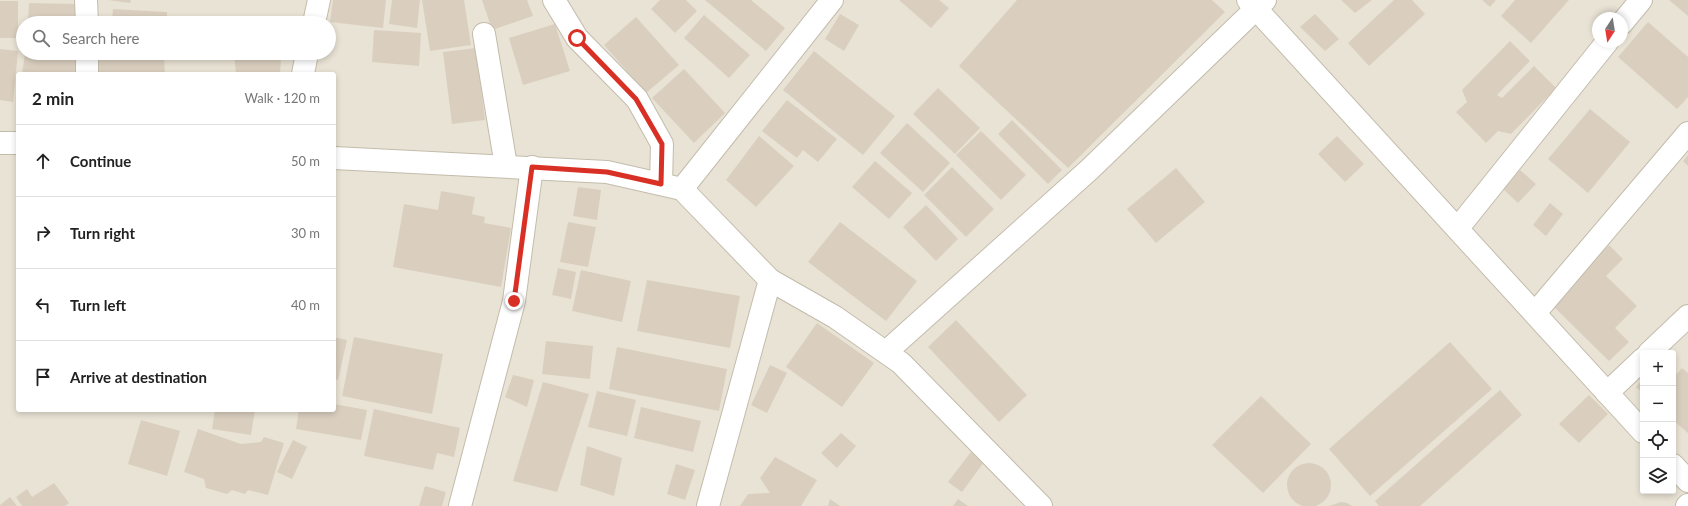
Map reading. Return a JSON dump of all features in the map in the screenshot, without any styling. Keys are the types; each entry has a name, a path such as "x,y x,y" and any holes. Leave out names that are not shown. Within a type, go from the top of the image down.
{"street":[{"path":"86,0 86,16"},
{"path":"316,16 319,0"},
{"path":"554,0 577,38 636,99 662,144 671,187"},
{"path":"671,187 832,0"},
{"path":"1628,16 1641,0"},
{"path":"886,352 1090,169 1256,3 1640,429"},
{"path":"484,34 506,166"},
{"path":"1458,228 1602,48"},
{"path":"87,60 87,72"},
{"path":"303,72 306,60"},
{"path":"1535,313 1688,133"},
{"path":"0,143 16,143"},
{"path":"336,158 607,172 671,187 770,280 835,317 901,363 1041,506"},
{"path":"460,506 514,301 532,167"},
{"path":"708,506 770,280"},
{"path":"1652,350 1688,316"},
{"path":"1607,393 1640,362"},
{"path":"1676,468 1688,481"}],"shaded area":[{"path":"0,0 1688,0 1688,506 0,506"}],"building":[{"path":"108,0 131,0 130,3"},
{"path":"333,0 386,0 383,28 336,23 336,16 331,16"},
{"path":"392,0 420,0 417,28 389,24"},
{"path":"422,0 464,0 471,45 430,51"},
{"path":"482,0 527,0 533,16 492,30"},
{"path":"660,0 686,0 697,11 675,33 651,9"},
{"path":"705,0 751,0 785,28 766,51"},
{"path":"899,0 939,0 949,8 931,28"},
{"path":"1017,0 1212,0 1225,12 1068,168 959,66"},
{"path":"1341,0 1372,0 1355,13"},
{"path":"1394,0 1412,0 1425,14 1369,66 1348,43"},
{"path":"1482,0 1496,0 1490,7"},
{"path":"1515,0 1569,0 1531,43 1501,16"},
{"path":"1669,0 1688,0 1688,16"},
{"path":"0,1 18,1 16,38 0,38"},
{"path":"29,3 77,4 77,16 28,16"},
{"path":"113,9 167,12 167,16 112,16"},
{"path":"840,14 859,25 844,51 825,39"},
{"path":"1315,14 1339,39 1325,51 1300,27"},
{"path":"704,15 750,55 729,78 684,38"},
{"path":"636,17 679,65 646,93 604,45"},
{"path":"1648,22 1688,57 1688,97 1677,109 1618,57 1626,48 1628,48 1628,45"},
{"path":"555,24 570,71 523,85 509,38"},
{"path":"374,30 421,33 419,66 372,62"},
{"path":"1510,41 1530,61 1497,95 1502,98 1534,66 1556,88 1511,134 1498,131 1486,143 1456,112 1467,102 1462,90"},
{"path":"476,48 485,120 452,124 443,52"},
{"path":"0,49 16,51 17,60 13,102 0,100"},
{"path":"814,51 895,116 863,155 783,90"},
{"path":"24,60 77,60 75,72 22,72"},
{"path":"99,60 164,60 165,72 99,72"},
{"path":"235,60 281,60 280,72 236,72"},
{"path":"684,69 725,113 694,143 652,98"},
{"path":"938,88 980,128 955,154 913,114"},
{"path":"787,100 837,139 818,162 803,150 797,158 762,131"},
{"path":"1590,109 1630,142 1588,193 1548,159"},
{"path":"1012,120 1062,170 1048,184 998,134"},
{"path":"907,123 950,163 923,192 880,153"},
{"path":"981,131 1026,175 1001,200 956,155"},
{"path":"759,136 794,166 756,207 726,180"},
{"path":"1337,136 1364,164 1345,182 1318,154"},
{"path":"1688,155 1688,166 1683,161"},
{"path":"875,161 912,193 889,219 852,187"},
{"path":"952,167 994,209 966,237 924,195"},
{"path":"1176,168 1205,202 1156,243 1127,209"},
{"path":"1520,170 1536,184 1518,203 1503,189"},
{"path":"578,187 601,190 597,220 573,216"},
{"path":"441,191 475,197 472,214 485,217 484,223 511,228 501,287 393,267 404,204 438,210"},
{"path":"1550,203 1563,214 1546,236 1533,225"},
{"path":"926,205 958,239 936,261 903,227"},
{"path":"568,222 596,227 588,267 560,262"},
{"path":"840,222 917,281 886,321 808,262"},
{"path":"1609,245 1623,259 1606,276 1637,306 1615,328 1629,342 1609,361 1551,304"},
{"path":"558,268 576,272 571,299 552,295"},
{"path":"581,270 631,281 622,322 572,311"},
{"path":"647,280 740,296 730,348 637,331"},
{"path":"956,320 1027,395 999,422 928,347"},
{"path":"817,323 874,363 842,407 786,367"},
{"path":"336,337 347,340 338,380 336,380"},
{"path":"354,337 443,354 432,414 342,396"},
{"path":"546,341 593,346 590,379 542,374"},
{"path":"1450,342 1492,389 1370,496 1329,449"},
{"path":"617,347 727,369 719,411 609,389"},
{"path":"770,365 787,373 767,413 751,405"},
{"path":"1682,368 1688,373 1688,433 1676,423 1676,373 1677,374"},
{"path":"513,375 534,380 527,407 505,397"},
{"path":"543,382 589,394 557,492 513,481"},
{"path":"1640,382 1640,390 1636,387"},
{"path":"1500,390 1522,415 1420,506 1379,506 1375,501"},
{"path":"597,391 636,400 627,436 588,427"},
{"path":"1589,395 1608,414 1579,443 1559,424"},
{"path":"1261,396 1311,444 1263,493 1212,445"},
{"path":"336,404 367,410 361,440 296,429 299,412 336,412"},
{"path":"641,407 701,421 693,452 634,438"},
{"path":"374,409 460,428 454,457 437,453 433,470 364,456"},
{"path":"215,412 255,412 251,435 212,429"},
{"path":"141,420 180,431 167,476 128,464"},
{"path":"198,429 241,444 261,442 264,437 284,443 268,495 248,490 245,494 232,490 227,494 206,488 204,479 184,472"},
{"path":"841,433 856,446 837,468 821,453"},
{"path":"293,440 307,447 292,479 277,472"},
{"path":"587,446 622,458 614,496 580,485"},
{"path":"971,452 984,462 962,492 948,482"},
{"path":"775,457 817,480 801,506 740,506 748,494 770,493 760,478"},
{"path":"1305,463 1313,463 1325,469 1331,481 1331,489 1325,501 1313,507 1305,507 1293,501 1287,489 1287,481 1293,469"},
{"path":"676,464 695,470 685,500 667,494"},
{"path":"54,483 69,503 65,506 22,506 16,497 27,489 32,497"},
{"path":"425,486 446,492 442,506 419,506"},
{"path":"10,497 17,506 0,506 0,505"},
{"path":"830,499 840,506 828,506"},
{"path":"958,499 968,506 953,506"},
{"path":"1341,502 1352,506 1329,506"}],"route":[{"path":"514,301 532,167 607,172 661,184 662,144 636,99 577,38"}]}
